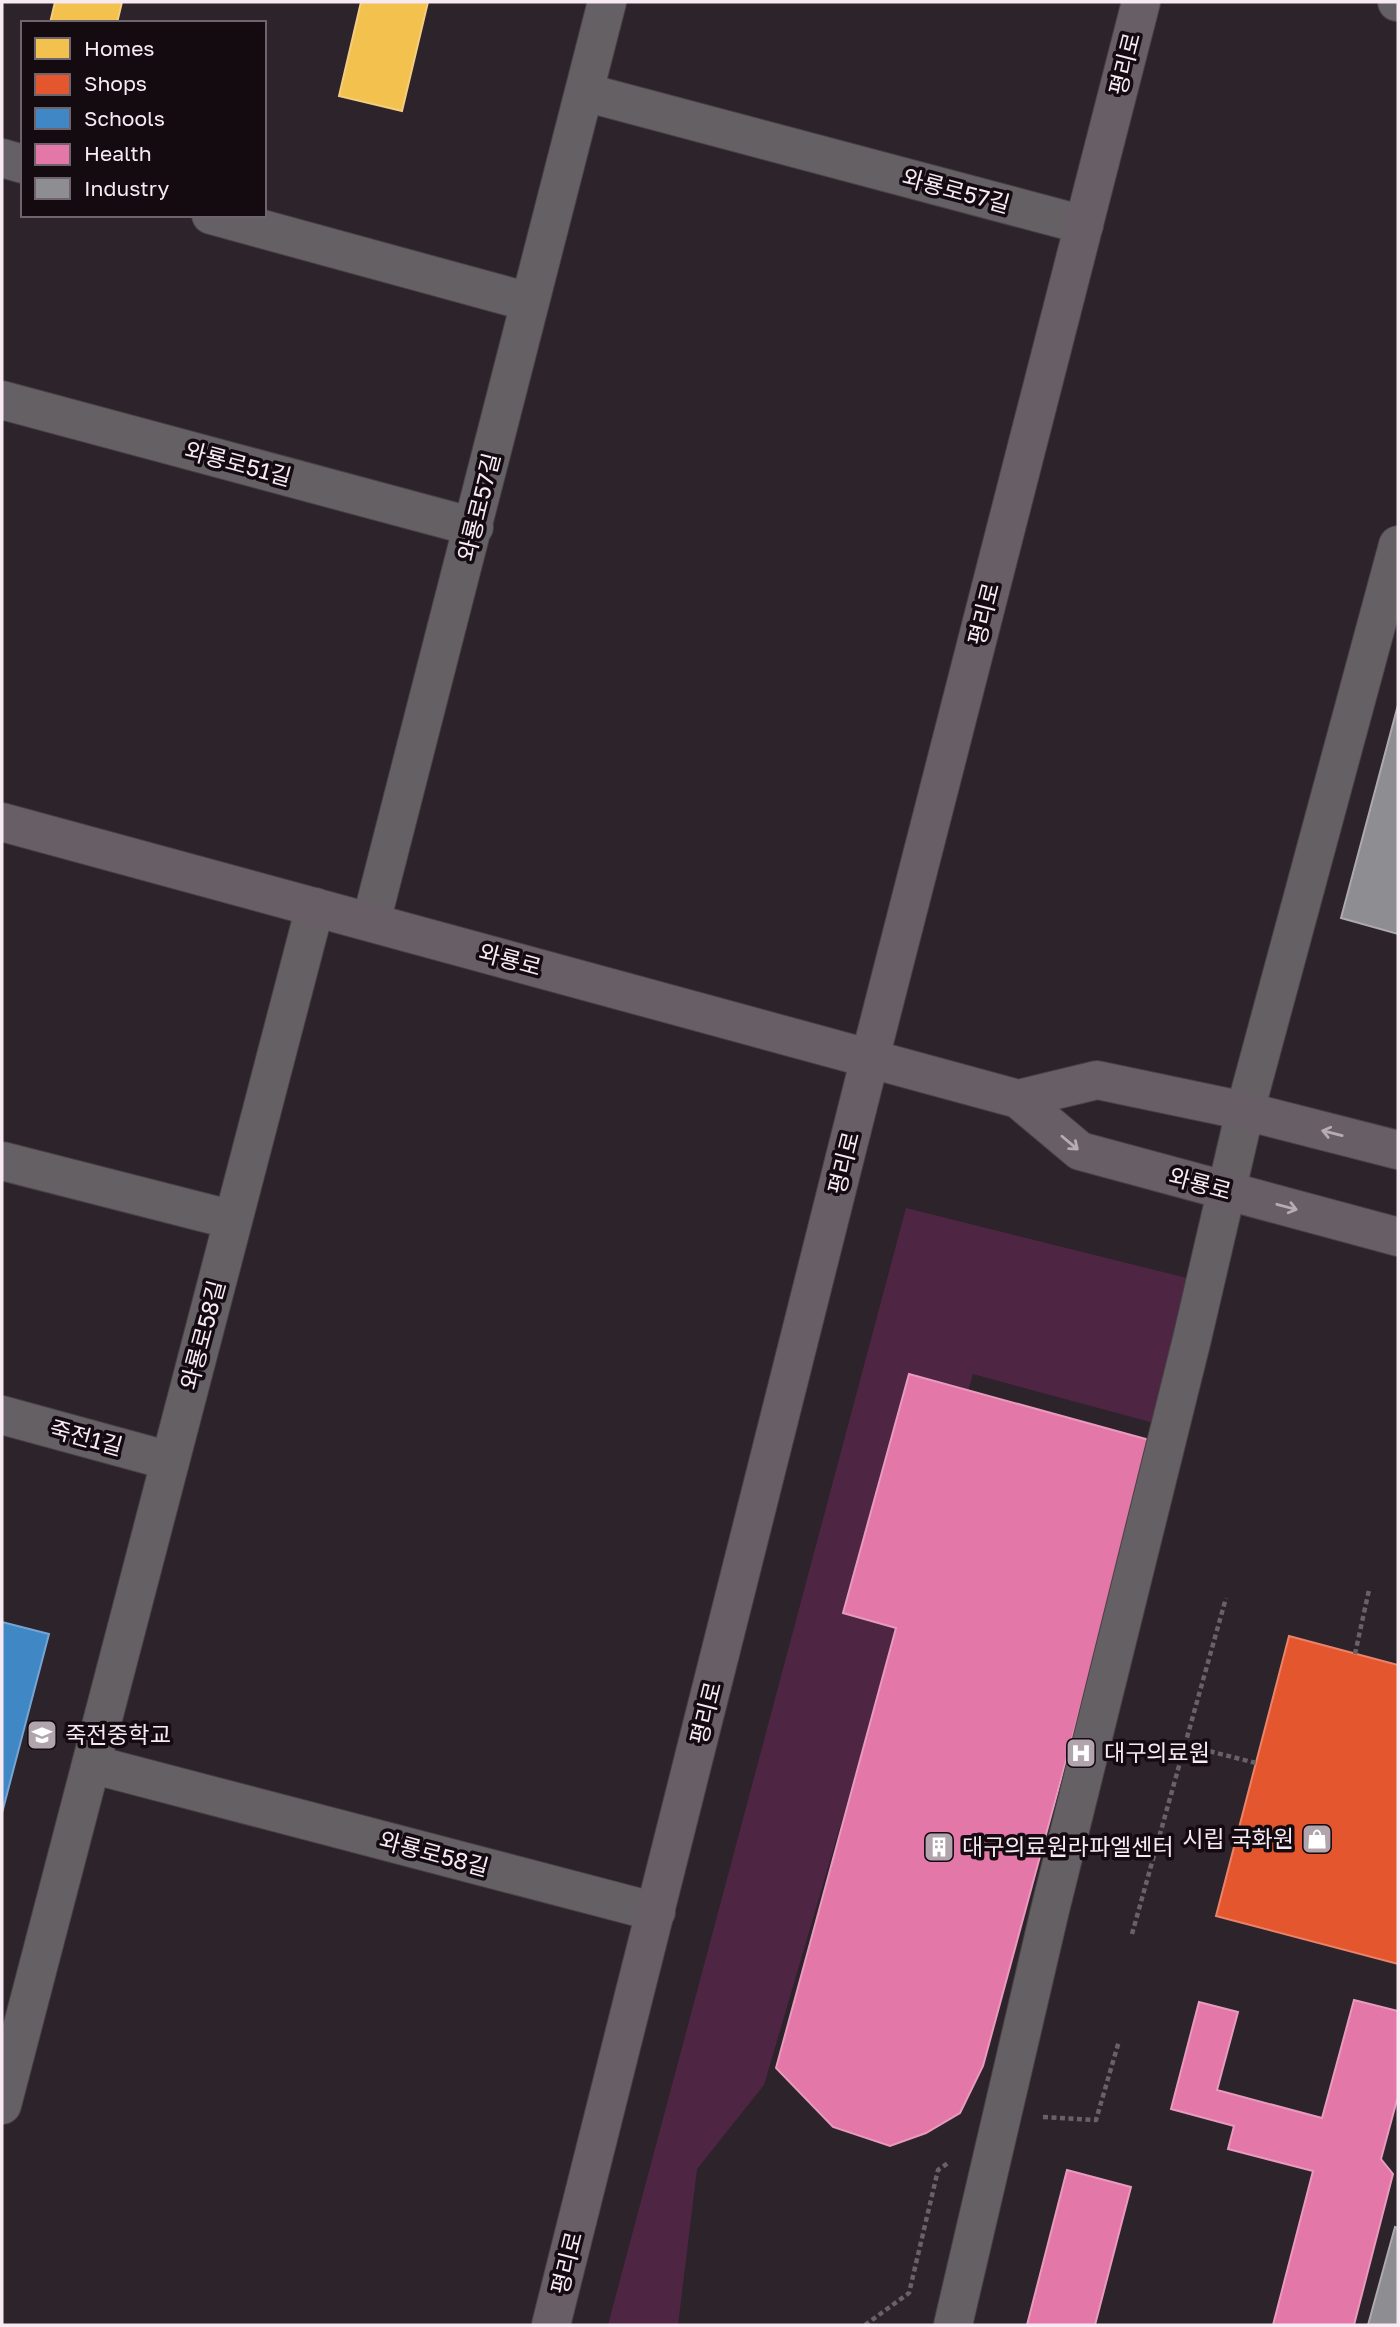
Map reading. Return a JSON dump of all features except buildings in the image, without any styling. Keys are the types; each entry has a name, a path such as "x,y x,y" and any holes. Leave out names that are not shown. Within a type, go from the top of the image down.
{"main road":[{"name":"평리로","path":"551,2325 870,1058 1141,2"},
{"name":"와룡로","path":"2,822 1018,1099 1080,1151 1398,1237"},
{"name":"와룡로","path":"1018,1099 1097,1080 1245,1111 1398,1150"}],"street":[{"name":"와룡로57길","path":"371,922 607,2"},
{"name":"와룡로57길","path":"584,92 1084,225"},
{"path":"2,158 21,163"},
{"path":"218,217 530,302"},
{"name":"와룡로51길","path":"2,401 474,527"},
{"path":"953,2325 1050,1910 1192,1339 1225,1190 1398,545"},
{"name":"와룡로58길","path":"2,2105 315,906"},
{"path":"2,1161 233,1220"},
{"name":"죽전1길","path":"2,1415 170,1461"},
{"name":"와룡로58길","path":"91,1764 656,1912"}],"path":[{"path":"1355,1654 1369,1590"},
{"path":"1132,1934 1226,1598"},
{"path":"1185,1745 1256,1763"},
{"path":"1039,2130 1043,2117 1096,2120 1119,2041"},
{"path":"865,2325 909,2293 938,2170 959,2157"}],"shaded area":[{"path":"906,1208 1191,1279 1154,1423 973,1374 764,2085 697,2169 678,2325 608,2325"}],"place":[{"name":"죽전중학교","path":"42,1735"},
{"name":"대구의료원","path":"1081,1753"},
{"name":"시립 국화원","path":"1317,1839"},
{"name":"대구의료원라파엘센터","path":"939,1847"}]}
